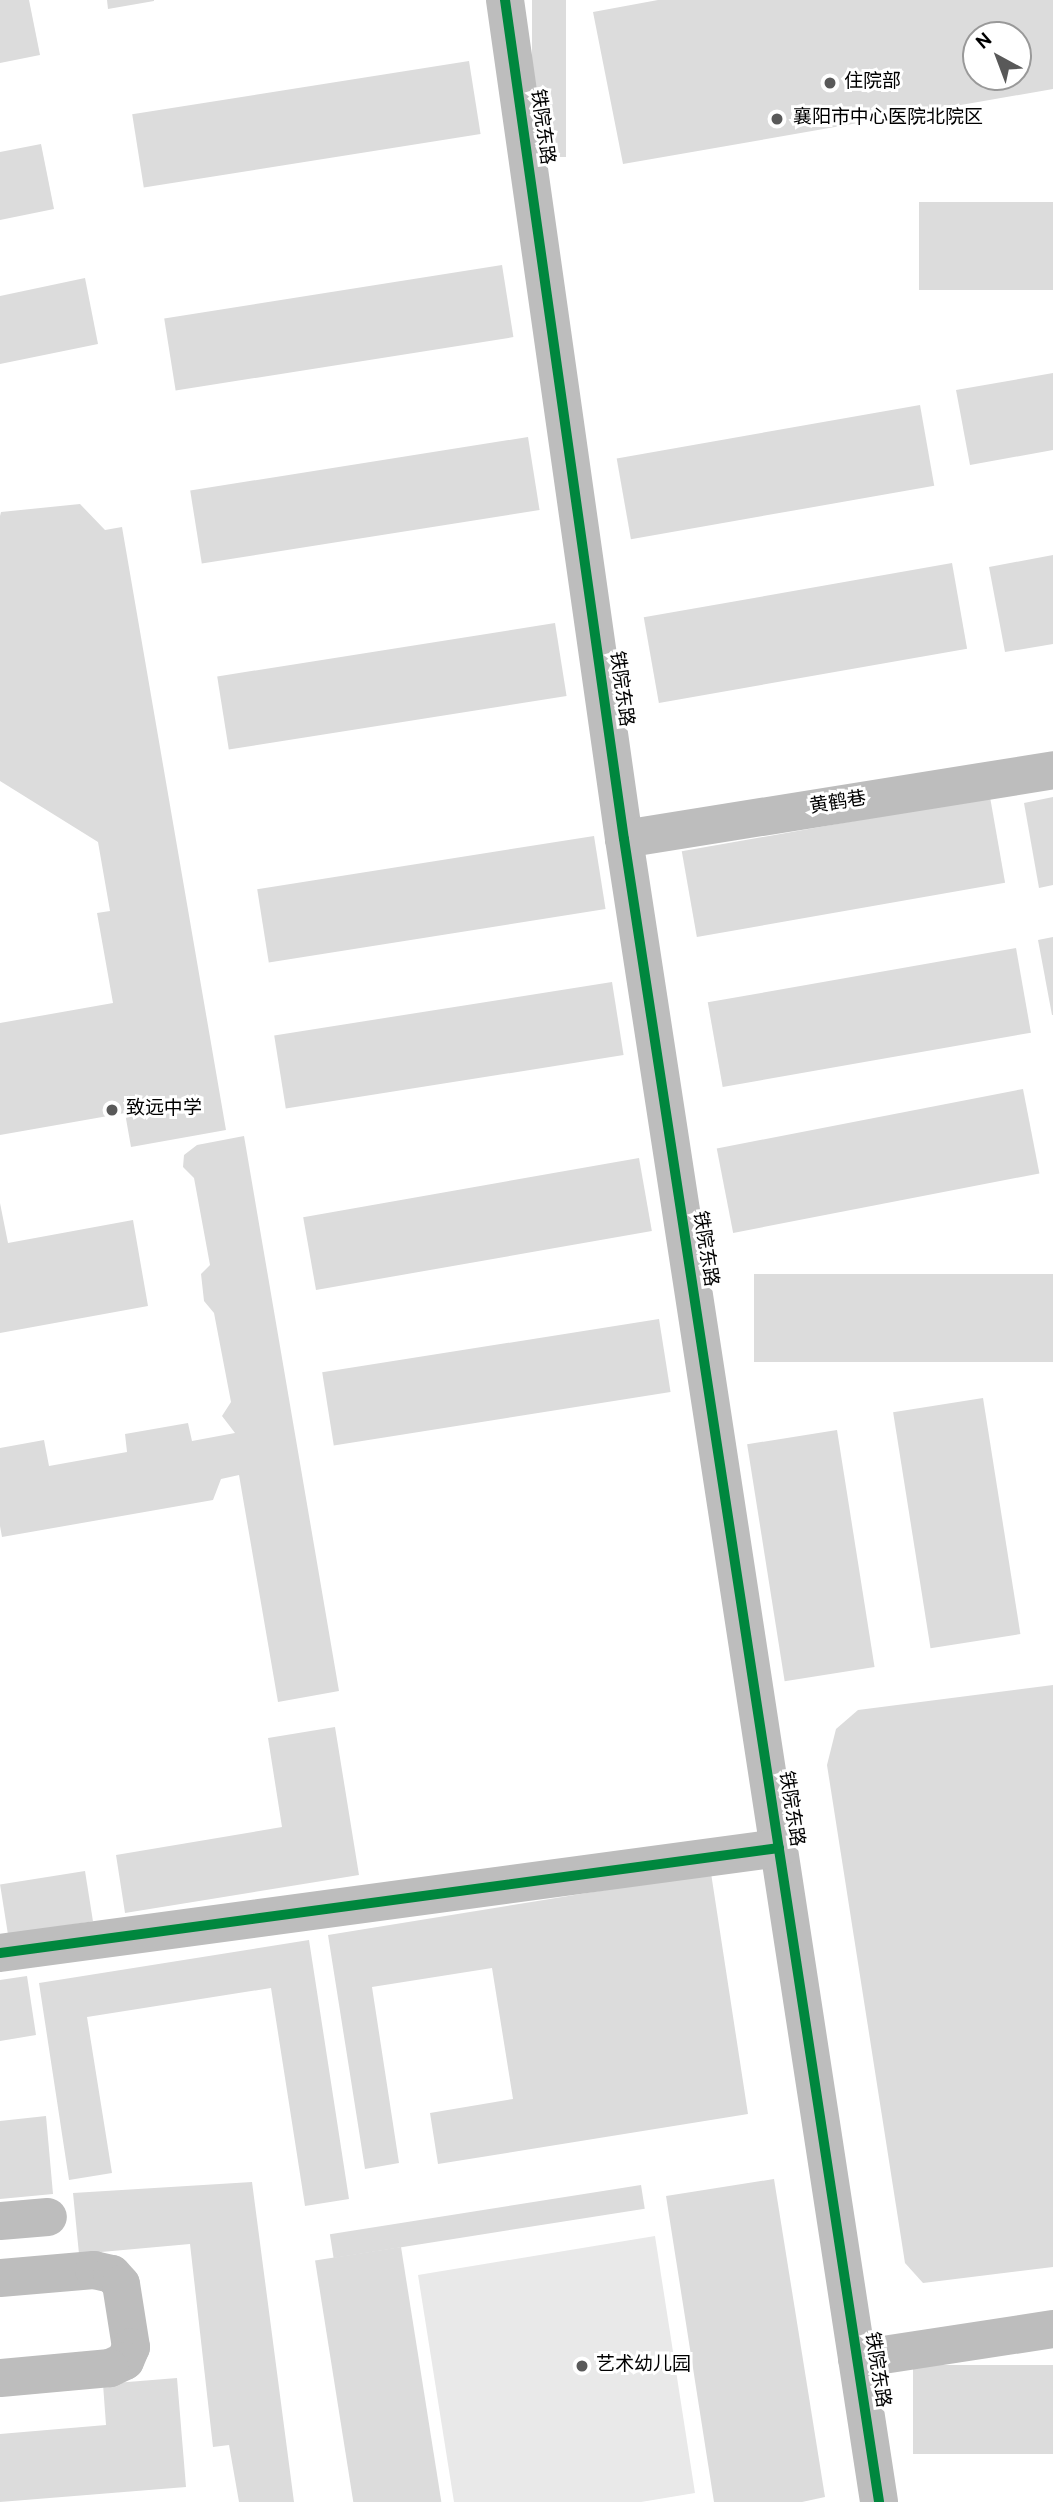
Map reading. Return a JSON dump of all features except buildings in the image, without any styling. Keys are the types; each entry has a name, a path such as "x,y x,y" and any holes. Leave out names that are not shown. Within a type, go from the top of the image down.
{"street":[{"name":"铁院东路","path":"505,0 624,839 878,2502"},
{"name":"黄鹤巷","path":"624,839 1053,770"},
{"path":"0,1953 779,1848"},
{"path":"0,2221 48,2217"},
{"path":"0,2278 94,2270 112,2274 121,2284 131,2347 125,2361 110,2368 0,2378"},
{"path":"856,2358 1053,2329"}],"shaded area":[{"path":"655,2236 695,2493 641,2502 454,2502 418,2275"}],"cycle path":[{"path":"505,0 624,839 879,2502"},
{"path":"0,1953 779,1848"}],"place":[{"name":"住院部","path":"830,83"},
{"name":"襄阳市中心医院北院区","path":"777,119"},
{"name":"致远中学","path":"112,1110"},
{"name":"艺术幼儿园","path":"582,2366"}]}
